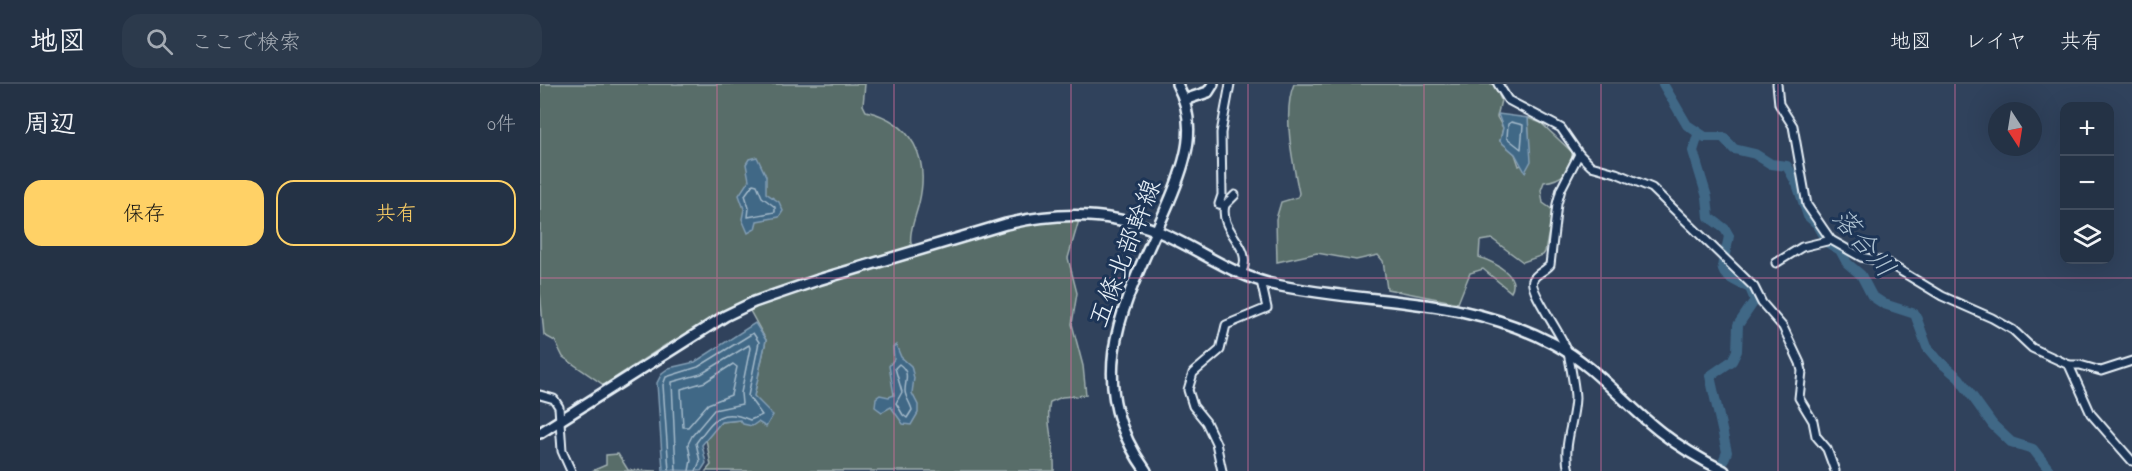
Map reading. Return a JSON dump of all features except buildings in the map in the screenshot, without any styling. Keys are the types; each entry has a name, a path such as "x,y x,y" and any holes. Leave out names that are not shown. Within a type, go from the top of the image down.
{"street":[{"name":"五條北部幹線","path":"1146,471 1133,452 1118,414 1112,387 1112,355 1120,318 1184,165 1189,147 1189,129 1184,100 1177,84"},
{"path":"1184,100 1208,92 1213,84"},
{"path":"1230,84 1221,133 1222,204 1227,227 1242,246 1244,264 1241,274"},
{"path":"1498,84 1508,100 1561,128 1590,166 1608,170 1652,188 1754,287 1762,303 1786,333 1802,371 1799,398 1813,421 1816,436 1827,449 1835,471"},
{"path":"1777,84 1779,104 1793,126 1807,205 1831,240 1861,257 1886,262 1942,296 2013,330 2032,348 2069,365 2080,365 2101,371 2132,361"},
{"path":"1569,471 1566,453 1575,399 1568,353 1551,317 1532,288 1532,282 1534,277 1550,265 1559,197 1579,154"},
{"path":"1222,204 1235,195"},
{"path":"540,433 725,316 795,287 1006,224 1041,216 1091,214 1156,231 1241,274 1261,281 1291,288 1467,310 1516,326 1568,353 1601,376 1662,433 1724,471"},
{"path":"1776,263 1796,250 1831,240"},
{"path":"1222,471 1220,454 1213,434 1190,399 1189,382 1193,373 1220,350 1226,325 1268,308 1261,281"},
{"path":"2069,365 2091,414 2132,461"},
{"path":"540,395 554,399 559,407 558,422 562,451 571,471"}],"green space":[{"path":"540,84 865,84 863,105 866,111 882,116 906,133 919,157 922,186 911,236 914,257 1028,223 1079,220 1068,258 1077,293 1072,324 1083,366 1086,395 1062,397 1050,402 1049,419 1054,471 706,471 711,465 706,439 721,422 740,420 754,396 766,340 749,309 769,299 765,293 740,303 671,345 667,344 604,385 563,357 555,341 544,335 540,291"},
{"path":"1294,84 1494,84 1501,100 1497,117 1503,128 1500,141 1515,154 1519,166 1530,161 1528,118 1541,123 1572,152 1572,159 1565,173 1561,177 1544,182 1541,190 1543,203 1553,210 1543,255 1523,262 1492,239 1480,241 1479,257 1498,266 1509,275 1513,286 1511,292 1483,269 1470,273 1458,303 1387,289 1383,261 1378,255 1356,260 1317,253 1277,262 1276,219 1281,202 1298,197 1299,193 1289,123 1289,108"},
{"path":"618,454 628,470 657,471 592,471 606,465 606,455"}],"water":[{"path":"1498,114 1528,118 1531,161 1525,172 1515,154 1500,141 1503,128"},
{"path":"757,157 766,176 766,193 779,202 783,211 779,217 757,221 755,229 748,233 742,219 744,209 739,195 749,180 746,164 749,159"},
{"path":"755,323 766,340 754,396 773,415 766,427 758,422 752,426 743,424 740,420 721,422 702,445 706,463 701,471 663,470 657,383 662,373 669,368 695,362"},
{"path":"896,345 901,357 911,366 914,378 912,393 918,405 918,413 911,425 903,424 891,407 882,412 875,407 876,398 880,395 889,397 894,395 889,366 894,359 893,347"}],"waterway":[{"name":"落合川","path":"1663,84 1687,125 1705,137 1723,137 1734,149 1755,154 1771,164 1787,166 1797,184 1808,216 1818,225 1828,243 1840,250 1847,263 1861,275 1872,296 1884,304 1915,314 1927,347 1959,378 1993,425 2011,442 2033,449 2050,471"},
{"path":"1698,135 1693,151 1707,197 1709,217 1725,229 1729,236 1723,269 1729,278 1750,288 1755,300 1738,325 1737,351 1732,361 1710,376 1727,452 1719,471"}]}
